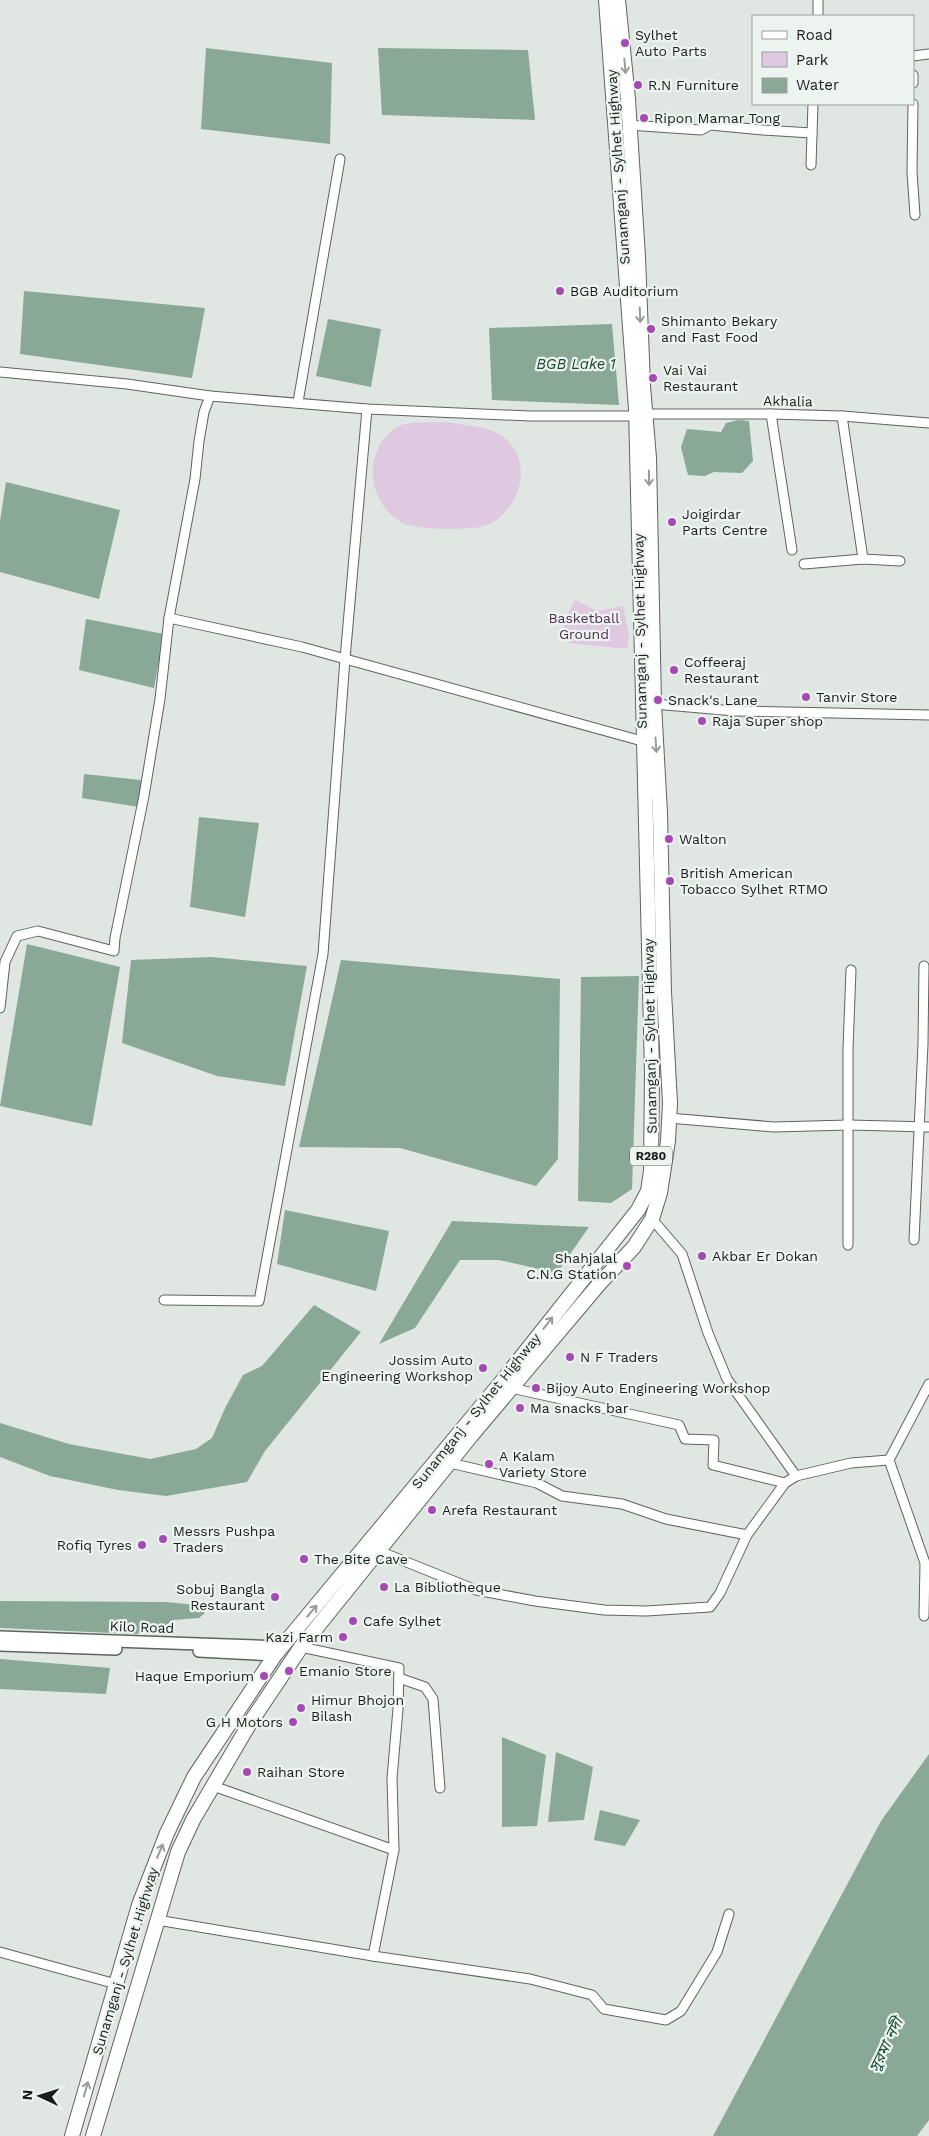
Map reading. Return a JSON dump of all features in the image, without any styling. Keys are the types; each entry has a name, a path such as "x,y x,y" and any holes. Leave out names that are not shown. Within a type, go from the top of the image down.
{"main road":[{"name":"Sunamganj - Sylhet Highway","path":"93,2136 178,1852 193,1820 250,1722 301,1647 450,1462 600,1282 634,1247 652,1219 666,1163 669,1118 660,813 654,704 649,458 641,415 606,0"},
{"name":"Sunamganj - Sylhet Highway","path":"72,2136 139,1905 167,1833 194,1777 279,1651 503,1380 638,1210 648,1192 652,1171 652,1072 642,741 641,415 643,386 638,257 628,125 628,98 618,0"}],"street":[{"path":"818,0 818,15"},
{"path":"914,56 929,54"},
{"path":"810,165 813,105"},
{"path":"913,105 912,172 915,215"},
{"path":"628,125 701,130 710,125 722,125 812,133"},
{"path":"298,402 340,159"},
{"name":"Akhalia","path":"0,372 127,384 210,396 367,409 530,416 771,414 842,416 929,423"},
{"path":"0,1008 5,962 17,936 38,931 114,951 144,796 160,699 169,618 195,479 204,412 210,396"},
{"path":"164,1300 259,1301 323,954 345,659 367,409"},
{"path":"771,414 792,550"},
{"path":"842,416 863,559"},
{"path":"804,564 863,559 900,560"},
{"path":"169,618 302,647 642,741"},
{"path":"654,704 735,711 929,715"},
{"path":"914,1240 925,1127 926,1044 924,966"},
{"path":"848,1245 848,1049 851,970"},
{"path":"669,1118 774,1127 849,1125 925,1127"},
{"path":"652,1219 682,1254 708,1333 727,1379 796,1476"},
{"path":"924,1616 925,1563 889,1460 929,1384"},
{"path":"511,1388 679,1424 685,1439 714,1440 713,1465 785,1483"},
{"path":"380,1551 476,1590 604,1610 646,1611 710,1607 720,1593 747,1535 785,1483 796,1476 851,1463 889,1460"},
{"path":"450,1462 537,1483 562,1496 622,1504 666,1518 747,1535"},
{"name":"Kilo Road","path":"0,1637 279,1651"},
{"name":"Kilo Road","path":"0,1645 279,1651"},
{"path":"301,1647 399,1668 392,1778 394,1850 373,1956"},
{"path":"399,1678 426,1687 433,1699 440,1788"},
{"path":"213,1786 394,1850"},
{"path":"157,1920 373,1956 530,1979 592,1995 604,2009 666,2020 681,2011 718,1952 729,1914"},
{"path":"0,1952 116,1984"}],"green space":[{"path":"446,422 494,431 507,440 516,451 521,477 518,491 512,503 493,522 480,527 463,529 439,529 407,525 391,515 383,506 378,496 374,485 373,473 377,451 383,440 401,425"},
{"name":"Basketball Ground","path":"575,600 597,611 623,606 629,635 627,649 569,643 563,623"}],"water":[{"path":"206,48 332,63 330,144 201,129"},
{"path":"378,48 528,50 535,120 382,115"},
{"path":"24,291 205,308 192,378 20,354"},
{"path":"328,319 381,329 371,387 316,376"},
{"name":"BGB Lake 1","path":"612,324 619,405 492,400 489,328"},
{"path":"738,420 749,421 753,461 742,473 714,472 705,476 688,475 681,447 687,429 721,432 726,423"},
{"path":"6,482 120,510 99,599 0,572 0,521"},
{"path":"86,619 164,634 154,688 79,670"},
{"path":"84,774 141,780 139,807 82,798"},
{"path":"199,817 259,823 245,917 190,907"},
{"path":"27,944 120,967 92,1126 0,1106"},
{"path":"211,957 307,966 285,1086 217,1076 122,1043 131,960"},
{"path":"341,960 560,979 558,1159 536,1186 400,1148 299,1147"},
{"path":"639,976 632,1189 611,1203 578,1201 581,977"},
{"path":"285,1210 389,1231 376,1291 277,1264"},
{"path":"452,1221 589,1227 557,1273 499,1260 460,1260 415,1328 379,1344"},
{"path":"314,1305 361,1332 265,1451 247,1482 166,1496 118,1490 50,1476 0,1457 0,1423 69,1444 150,1459 196,1449 212,1438 225,1408 243,1375 262,1366"},
{"path":"0,1601 166,1602 196,1605 205,1613 199,1618 173,1620 162,1628 136,1634 0,1628"},
{"path":"0,1659 110,1668 106,1694 0,1689"},
{"path":"502,1737 546,1755 537,1826 502,1827"},
{"path":"556,1752 593,1767 584,1820 548,1822"},
{"name":"সুরমা নদী","path":"929,1754 929,2120 917,2136 713,2136 881,1821"},
{"path":"600,1810 640,1820 625,1846 594,1840"}],"place":[{"name":"Sylhet Auto Parts","path":"625,43"},
{"name":"R.N Furniture","path":"638,85"},
{"name":"Ripon Mamar Tong","path":"644,118"},
{"name":"BGB Auditorium","path":"560,291"},
{"name":"Shimanto Bekary and Fast Food","path":"651,329"},
{"name":"Vai Vai Restaurant","path":"653,378"},
{"name":"Joigirdar Parts Centre","path":"672,522"},
{"name":"Coffeeraj Restaurant","path":"674,670"},
{"name":"Tanvir Store","path":"806,697"},
{"name":"Snack's Lane","path":"658,700"},
{"name":"Raja Super shop","path":"702,721"},
{"name":"Walton","path":"669,839"},
{"name":"British American Tobacco Sylhet RTMO","path":"670,881"},
{"name":"Akbar Er Dokan","path":"702,1256"},
{"name":"Shahjalal C.N.G Station","path":"627,1266"},
{"name":"N F Traders","path":"570,1357"},
{"name":"Jossim Auto Engineering Workshop","path":"483,1368"},
{"name":"Bijoy Auto Engineering Workshop","path":"536,1388"},
{"name":"Ma snacks bar","path":"520,1408"},
{"name":"A Kalam Variety Store","path":"489,1464"},
{"name":"Arefa Restaurant","path":"432,1510"},
{"name":"Messrs Pushpa Traders","path":"163,1539"},
{"name":"Rofiq Tyres","path":"142,1545"},
{"name":"The Bite Cave","path":"304,1559"},
{"name":"La Bibliotheque","path":"384,1587"},
{"name":"Sobuj Bangla Restaurant","path":"275,1597"},
{"name":"Cafe Sylhet","path":"353,1621"},
{"name":"Kazi Farm","path":"343,1637"},
{"name":"Emanio Store","path":"289,1671"},
{"name":"Haque Emporium","path":"264,1676"},
{"name":"Himur Bhojon Bilash","path":"301,1708"},
{"name":"G H Motors","path":"293,1722"},
{"name":"Raihan Store","path":"247,1772"}]}
